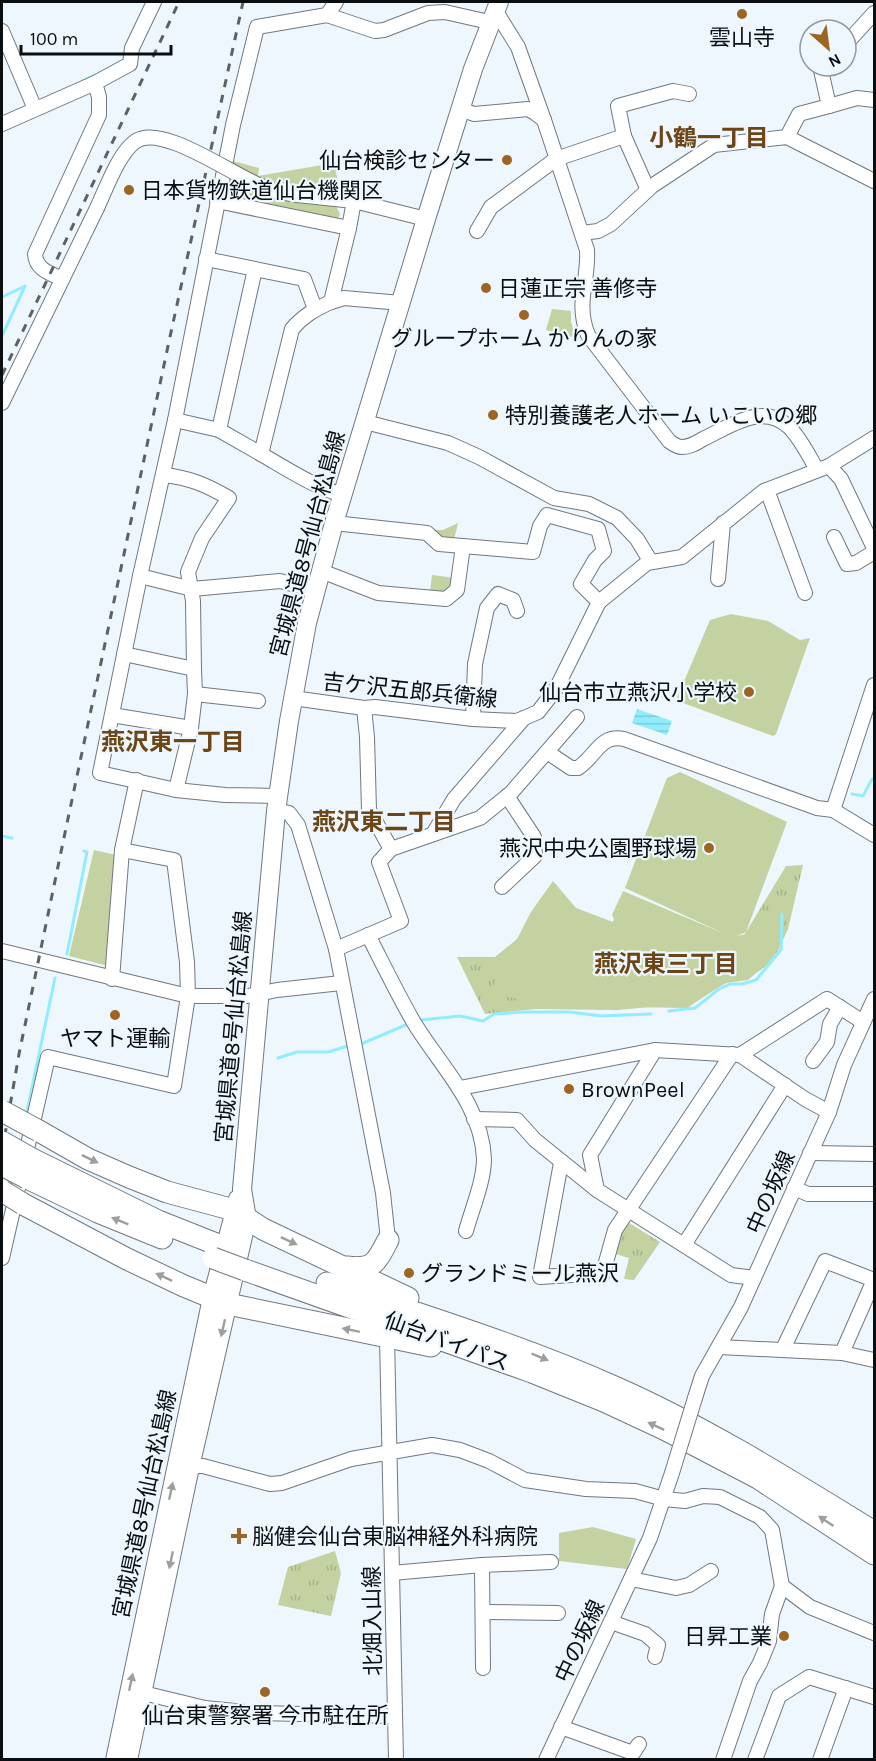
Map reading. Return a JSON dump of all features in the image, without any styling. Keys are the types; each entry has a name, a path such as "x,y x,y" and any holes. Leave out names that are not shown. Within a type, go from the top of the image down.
{"highway":[{"path":"2,1111 88,1160 167,1192 241,1215 263,1229 476,1328 495,1349"},
{"name":"仙台バイパス","path":"2,1142 30,1168"},
{"name":"仙台バイパス","path":"2,1165 30,1168 158,1221 214,1251 246,1263 495,1349 617,1388 702,1431 794,1482 874,1532"},
{"path":"2,1191 126,1259 220,1301 387,1337 495,1349"},
{"path":"346,1267 363,1269 373,1264 379,1258 388,1240"},
{"path":"388,1240 391,1290"},
{"name":"仙台バイパス","path":"495,1349 573,1388 664,1429 758,1478 874,1554"}],"main road":[{"name":"宮城県道8号仙台松島線","path":"115,1760 241,1215 277,804 307,623 334,523 426,219 460,109 494,11"},
{"name":"宮城県道8号仙台松島線","path":"128,1760 143,1693 184,1466"}],"street":[{"path":"2,124 95,83 130,64 132,48 154,2"},
{"path":"327,15 336,2"},
{"path":"388,1240 383,1193 336,949 298,825 289,813 277,804 176,790 100,773 140,576 164,475 217,201 256,27 327,15 375,31 384,30 428,13 494,11 518,47 587,250 588,262 581,307 588,335 669,441 679,447 690,446 747,417 764,415 776,418 788,426 823,468 841,478 874,548"},
{"path":"858,31 874,13"},
{"path":"2,31 35,109"},
{"path":"823,78 829,106"},
{"path":"62,279 40,267 35,262 35,254 99,115 99,97 95,83"},
{"path":"648,190 624,136 618,106 673,91 689,94"},
{"path":"787,136 799,114 856,98 874,100"},
{"path":"460,109 474,114 528,109 544,120"},
{"path":"2,403 123,156 137,141 154,136 181,145 266,189 354,201 426,219"},
{"path":"477,231 491,207 534,178 556,159 624,136"},
{"path":"582,233 598,231 611,224 648,190 714,145 787,136 874,181"},
{"path":"217,201 349,228"},
{"path":"331,302 354,201"},
{"path":"206,259 304,279 315,309"},
{"path":"219,430 255,269"},
{"path":"261,454 292,329 302,318 315,309 344,298 401,303"},
{"path":"175,420 219,430 303,478 331,492 343,495"},
{"path":"365,422 448,443 479,457 554,498 589,504 617,518 637,539 651,562"},
{"name":"吉ケ沢五郎兵衛線","path":"293,698 473,719 517,721 524,718 538,711 556,689 599,602 646,563 682,557 767,490 823,468 874,438"},
{"path":"164,475 183,477 203,483 229,498 202,538 188,572 192,589 195,694 191,728 176,790"},
{"path":"767,490 805,592"},
{"path":"334,523 427,533 438,544 533,552 540,526 547,515 598,529 604,551 595,560 581,584 599,602"},
{"path":"718,579 723,523"},
{"path":"834,537 847,564 856,563 874,552"},
{"path":"321,571 378,593 446,599 457,590 463,546"},
{"path":"140,576 192,589 280,581 315,590"},
{"path":"473,719 475,664 487,608 498,594 513,600 517,611"},
{"path":"124,654 194,669"},
{"path":"833,810 874,685"},
{"path":"195,694 258,702"},
{"path":"364,708 369,810 391,849"},
{"path":"112,715 191,728"},
{"path":"336,949 401,921 379,862 391,849 480,818 507,796 577,717"},
{"path":"433,834 454,799 524,718"},
{"path":"547,752 571,768 578,768 606,741 615,737 817,808 833,810 874,835"},
{"path":"112,979 122,850 137,780"},
{"path":"502,887 535,856 534,837 507,796"},
{"path":"2,1258 48,1057 174,1086 188,996 187,962 174,860 122,850"},
{"path":"368,935 416,1026 460,1088 474,1119 484,1160 482,1179 466,1231"},
{"path":"2,951 188,996 248,996 341,983"},
{"path":"561,1162 540,1277 603,1273 615,1230 736,1054 827,999 863,1022"},
{"name":"中の坂線","path":"546,1760 650,1538 702,1376 754,1278 829,1112 844,1065 874,999"},
{"path":"813,1061 827,1042 830,1024 840,1007"},
{"path":"460,1088 655,1050 736,1054 829,1112"},
{"path":"597,1190 590,1155 655,1050"},
{"path":"684,1245 785,1085"},
{"path":"474,1119 517,1120 535,1140 597,1190 731,1275 754,1278"},
{"path":"810,1153 874,1154"},
{"path":"794,1188 808,1194 874,1194"},
{"path":"783,1349 825,1261 874,1280 842,1353"},
{"name":"北畑入山線","path":"387,1337 396,1760"},
{"path":"719,1347 842,1353 874,1360"},
{"path":"184,1466 203,1466 270,1484 282,1483 351,1459 432,1445 460,1450 489,1461 525,1480 586,1489 635,1491 685,1501 703,1496 720,1497 760,1517 772,1530 782,1586 772,1614 769,1641 750,1681 723,1760"},
{"path":"392,1573 482,1564 551,1562"},
{"path":"482,1564 483,1668"},
{"path":"631,1579 682,1588 711,1571"},
{"path":"782,1586 810,1607 874,1633"},
{"path":"483,1612 558,1613"},
{"path":"611,1622 645,1634 658,1645 655,1658"},
{"path":"755,1760 779,1696 809,1677 874,1697"},
{"path":"820,1760 846,1688"},
{"path":"143,1693 205,1707 255,1713 395,1716"},
{"path":"561,1727 633,1753 639,1744"}],"green space":[{"path":"233,161 259,168 258,176 334,163 340,191 277,184 274,194 335,204 340,214 338,219 258,206 229,197 222,192"},
{"path":"552,309 571,311 571,322 576,338 546,330"},
{"path":"458,523 454,540 441,539 435,534 435,530 443,530"},
{"path":"432,575 455,578 447,593 430,593"},
{"path":"731,614 768,621 800,640 810,638 776,734 773,736 683,703 677,698 710,620"},
{"path":"680,772 787,822 746,932 737,936 747,934 779,913 782,929 778,948 767,963 748,980 725,983 687,1008 624,1007 600,1010 494,995 490,991 531,912 553,881 576,908 613,922 612,915 623,891 725,934 625,888 667,778"},
{"path":"94,850 116,855 108,966 69,956"},
{"path":"803,865 788,929 778,951 767,965 748,979 726,983 684,1007 659,1006 618,1010 535,1009 485,1014 457,957 495,957 522,935 732,955 786,866"},
{"path":"626,1221 660,1242 634,1280 624,1279 629,1258 612,1253"},
{"path":"593,1527 636,1539 627,1569 559,1561 559,1533"},
{"path":"335,1551 341,1573 331,1616 278,1605 288,1567"}],"water":[{"path":"637,709 672,721 667,735 632,723"}],"waterway":[{"path":"82,81 95,75"},
{"path":"2,336 25,286"},
{"path":"2,297 23,287"},
{"path":"852,794 863,796 874,779"},
{"path":"2,836 12,838"},
{"path":"67,954 87,852 84,851"},
{"path":"669,1011 695,1008 719,989 730,984 742,984 756,980 781,950 782,914"},
{"path":"26,1116 55,978"},
{"path":"421,1020 460,1016 483,1021 494,1014 523,1012 570,1012 601,1016 651,1014"},
{"path":"361,1044 408,1024"},
{"path":"278,1058 297,1052 328,1052 348,1046"},
{"path":"2,1229 7,1205"}],"railway":[{"path":"2,375 179,2"},
{"path":"2,1152 19,1054 66,828 243,2"}],"place":[{"name":"雲山寺","path":"742,14"},
{"name":"仙台検診センター","path":"507,160"},
{"name":"日本貨物鉄道仙台機関区","path":"129,190"},
{"name":"日蓮正宗 善修寺","path":"486,288"},
{"name":"グループホーム かりんの家","path":"524,315"},
{"name":"特別養護老人ホーム いこいの郷","path":"493,415"},
{"name":"仙台市立燕沢小学校","path":"749,692"},
{"name":"燕沢中央公園野球場","path":"709,848"},
{"name":"ヤマト運輸","path":"115,1015"},
{"name":"BrownPeel","path":"569,1089"},
{"name":"グランドミール燕沢","path":"409,1273"},
{"name":"脳健会仙台東脳神経外科病院","path":"239,1536"},
{"name":"日昇工業","path":"784,1636"},
{"name":"仙台東警察署 今市駐在所","path":"265,1692"}],"district":[{"name":"小鶴一丁目","path":"709,138"},
{"name":"燕沢東一丁目","path":"173,742"},
{"name":"燕沢東二丁目","path":"384,822"},
{"name":"燕沢東三丁目","path":"666,964"}]}
